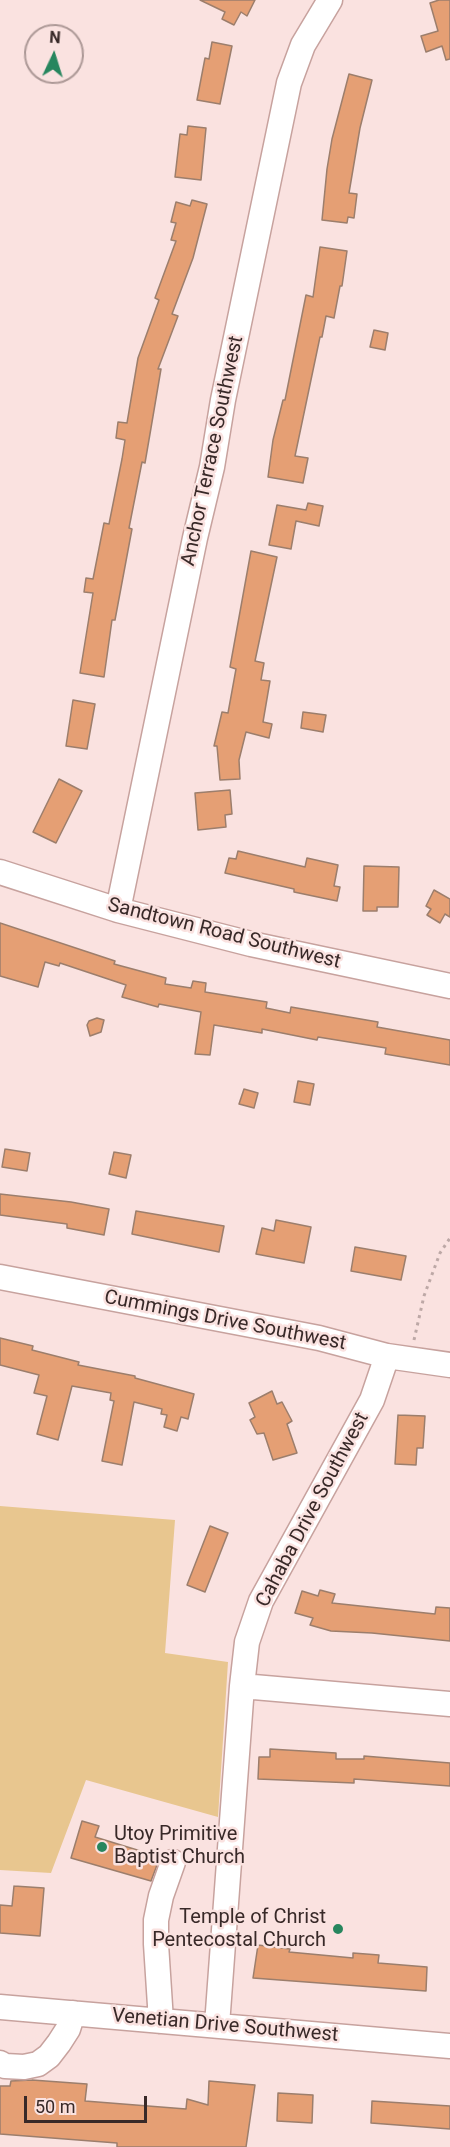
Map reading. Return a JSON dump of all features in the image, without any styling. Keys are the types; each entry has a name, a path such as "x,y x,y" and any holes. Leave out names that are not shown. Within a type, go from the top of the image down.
{"street":[{"name":"Anchor Terrace Southwest","path":"118,910 195,538 212,467 223,400 289,83 303,45 330,0"},
{"name":"Sandtown Road Southwest","path":"0,872 118,910 251,944 450,986"},
{"name":"Cummings Drive Southwest","path":"0,1277 319,1338 399,1358 450,1365"},
{"name":"Cahaba Drive Southwest","path":"217,2025 247,1642 261,1601 372,1400 399,1358"},
{"path":"242,1686 450,1704"},
{"path":"161,2021 156,1920 161,1896 173,1862"},
{"name":"Venetian Drive Southwest","path":"0,2007 450,2046"},
{"path":"0,2063 5,2066 24,2067 38,2064 49,2056 59,2043 68,2029 73,2013"}],"path":[{"path":"399,1358 440,1253 450,1238"}],"shaded area":[{"path":"0,1506 175,1520 165,1653 228,1662 218,1817 86,1780 51,1873 0,1870"}],"building":[{"path":"200,0 255,0 247,16 241,12 234,25 222,19 225,12"},
{"path":"450,0 450,59 446,60 442,46 426,52 421,36 438,31 430,3"},
{"path":"212,42 232,46 220,104 197,100 205,58 209,59"},
{"path":"349,74 372,80 360,128 349,193 357,194 354,218 348,217 347,223 322,220 332,139"},
{"path":"188,126 206,128 201,180 175,177 180,134 187,135"},
{"path":"192,200 207,204 193,258 172,314 178,316 158,369 161,369 145,463 142,462 129,528 132,529 115,620 112,620 104,677 80,673 93,593 84,592 86,578 93,579 104,523 109,524 125,440 116,438 118,422 127,423 138,358 159,300 155,298 176,241 171,240 176,223 171,222 176,202 190,206"},
{"path":"320,247 347,251 334,318 326,316 322,337 320,337 295,456 308,458 303,483 268,477 273,440 283,400 285,400 306,295 313,297"},
{"path":"374,330 388,333 385,350 370,347"},
{"path":"308,503 323,506 319,526 296,521 291,549 269,545 277,505 306,510"},
{"path":"251,551 277,557 255,661 264,663 261,680 270,681 263,722 272,724 269,738 246,732 239,760 240,779 220,780 217,746 214,746 222,712 228,713 236,669 230,667"},
{"path":"73,700 95,704 87,749 66,746"},
{"path":"303,712 326,715 323,732 301,728"},
{"path":"59,779 82,791 56,843 33,832"},
{"path":"230,790 232,814 225,815 226,827 198,830 195,793"},
{"path":"238,851 305,867 307,858 338,865 334,886 340,887 337,901 225,873 229,858 236,859"},
{"path":"364,866 399,867 398,907 377,907 377,911 363,911"},
{"path":"434,890 450,899 450,917 445,914 440,923 427,915 431,909 426,906"},
{"path":"0,923 115,961 114,964 166,978 165,984 191,988 193,981 206,983 205,992 267,1002 266,1008 290,1013 291,1007 378,1022 377,1027 450,1040 450,1065 385,1054 386,1048 318,1037 317,1040 262,1029 262,1033 214,1025 210,1055 195,1054 201,1012 159,1004 158,1007 122,997 126,985 60,963 59,966 45,962 38,987 0,976"},
{"path":"97,1018 104,1020 101,1032 90,1036 87,1025 89,1021"},
{"path":"298,1081 314,1084 310,1105 294,1102"},
{"path":"244,1089 258,1093 254,1108 239,1104"},
{"path":"5,1149 30,1153 27,1171 2,1167"},
{"path":"114,1152 131,1155 126,1178 109,1174"},
{"path":"0,1194 109,1209 104,1235 67,1228 67,1224 0,1215"},
{"path":"136,1211 224,1226 219,1252 132,1234"},
{"path":"276,1220 311,1227 304,1263 256,1254 262,1228 274,1231"},
{"path":"355,1247 406,1256 401,1280 351,1271"},
{"path":"0,1338 33,1346 32,1350 79,1362 78,1365 135,1376 135,1378 194,1394 188,1419 181,1417 177,1431 164,1427 167,1415 161,1414 162,1409 134,1402 122,1465 102,1461 114,1401 110,1400 111,1393 72,1386 58,1440 37,1434 47,1396 34,1393 39,1375 0,1365"},
{"path":"272,1391 277,1404 282,1402 292,1421 287,1424 297,1453 273,1460 264,1433 257,1434 250,1420 255,1417 249,1403"},
{"path":"398,1415 425,1416 423,1448 417,1448 416,1465 395,1464"},
{"path":"210,1526 228,1533 205,1592 187,1585"},
{"path":"320,1590 335,1594 332,1603 435,1614 436,1607 450,1608 450,1641 331,1631 310,1625 313,1618 295,1613 302,1591 318,1596"},
{"path":"270,1749 336,1753 336,1759 364,1759 364,1756 450,1763 450,1786 354,1779 354,1783 258,1779 259,1757 270,1757"},
{"name":"Utoy Primitive Baptist Church","path":"82,1821 99,1826 95,1837 160,1857 151,1881 71,1858"},
{"path":"14,1886 44,1888 40,1936 0,1933 0,1905 12,1906"},
{"path":"258,1945 290,1949 289,1952 353,1958 353,1953 379,1955 378,1963 427,1967 426,1991 253,1978"},
{"path":"32,2080 87,2084 85,2101 186,2109 187,2099 208,2105 209,2081 255,2085 246,2147 117,2147 117,2143 0,2134 0,2086 10,2086 11,2081"},
{"path":"278,2093 313,2095 312,2123 277,2121"},
{"path":"372,2101 450,2106 450,2129 371,2123"}],"place":[{"name":"Utoy Primitive Baptist Church","path":"102,1847"},
{"name":"Temple of Christ Pentecostal Church","path":"338,1929"}]}
